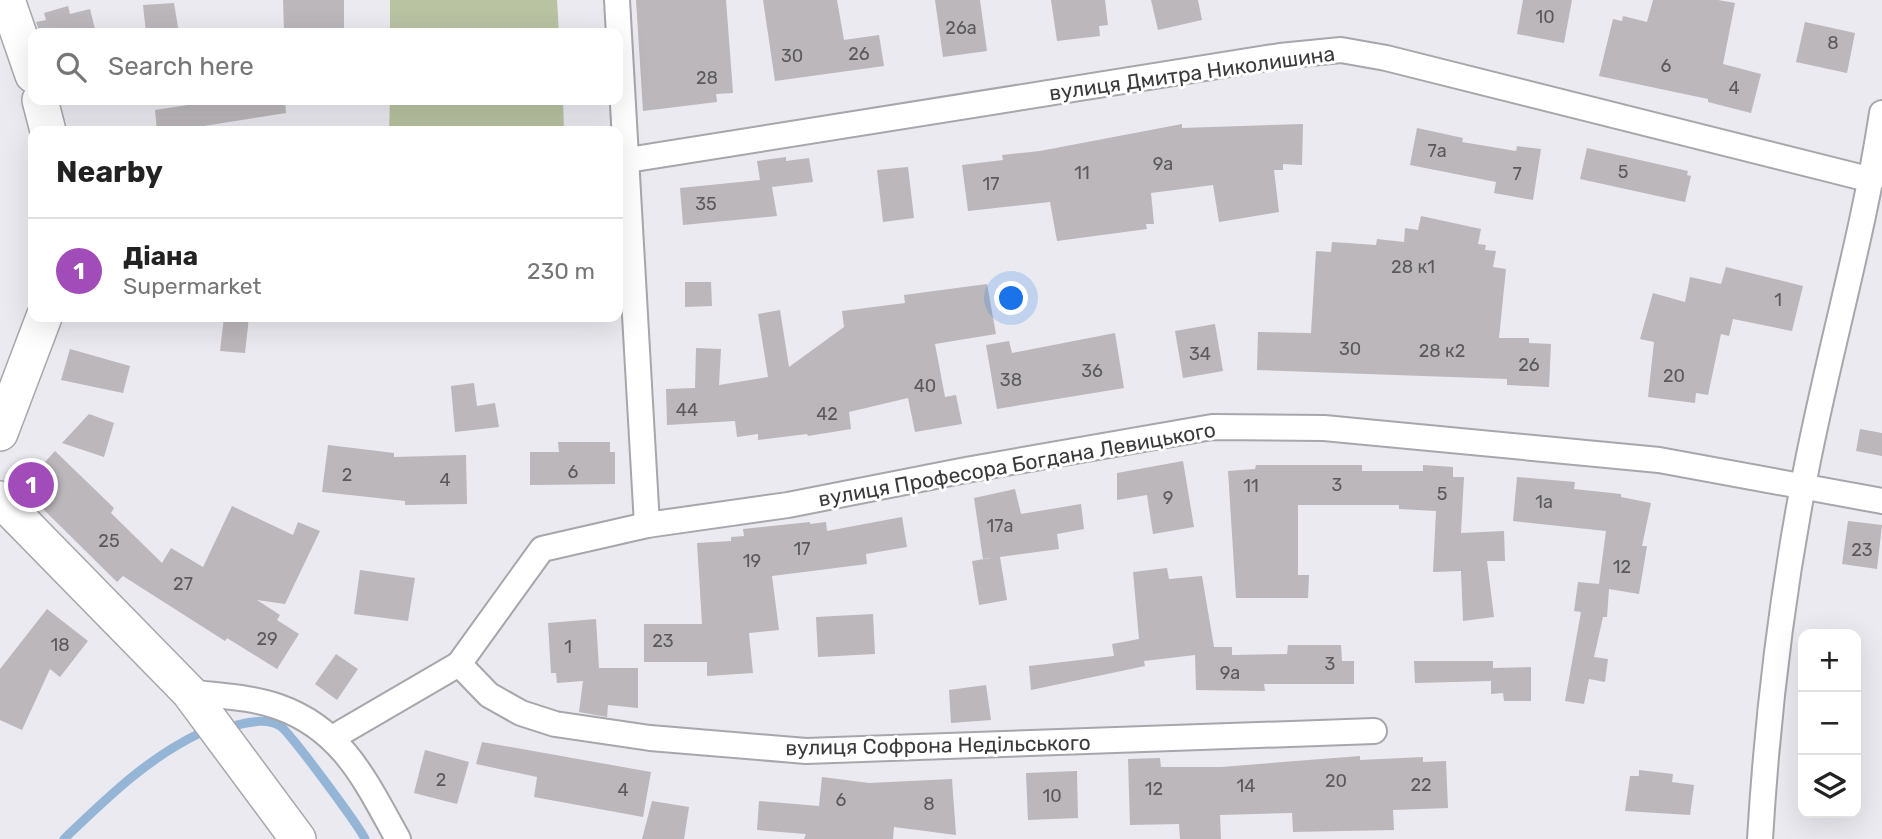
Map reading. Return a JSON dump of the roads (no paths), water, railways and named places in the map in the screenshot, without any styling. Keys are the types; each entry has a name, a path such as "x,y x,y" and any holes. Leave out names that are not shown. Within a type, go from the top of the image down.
{"street":[{"path":"7,0 28,61"},
{"path":"617,0 619,28"},
{"name":"вулиця Дмитра Николишина","path":"628,160 1280,56 1341,50 1386,58 1872,180"},
{"path":"623,87 647,525"},
{"path":"41,105 47,126"},
{"path":"1760,839 1766,734 1803,487 1872,180 1882,113"},
{"path":"0,433 42,322"},
{"name":"вулиця Професора Богдана Левицького","path":"459,664 542,549 647,525 788,505 966,470 1221,427 1324,428 1659,460 1882,501"},
{"path":"0,499 189,692 298,839"},
{"path":"332,738 459,664"},
{"name":"вулиця Софрона Недільського","path":"459,664 489,695 521,713 546,722 650,738 806,751 1374,731"},
{"path":"189,692 277,706 332,738 357,766 398,839"}],"waterway":[{"path":"237,725 264,721 280,726 324,780 365,839"},
{"path":"64,839 145,767 200,733"}],"place":[{"name":"Діана","path":"31,485"}]}
